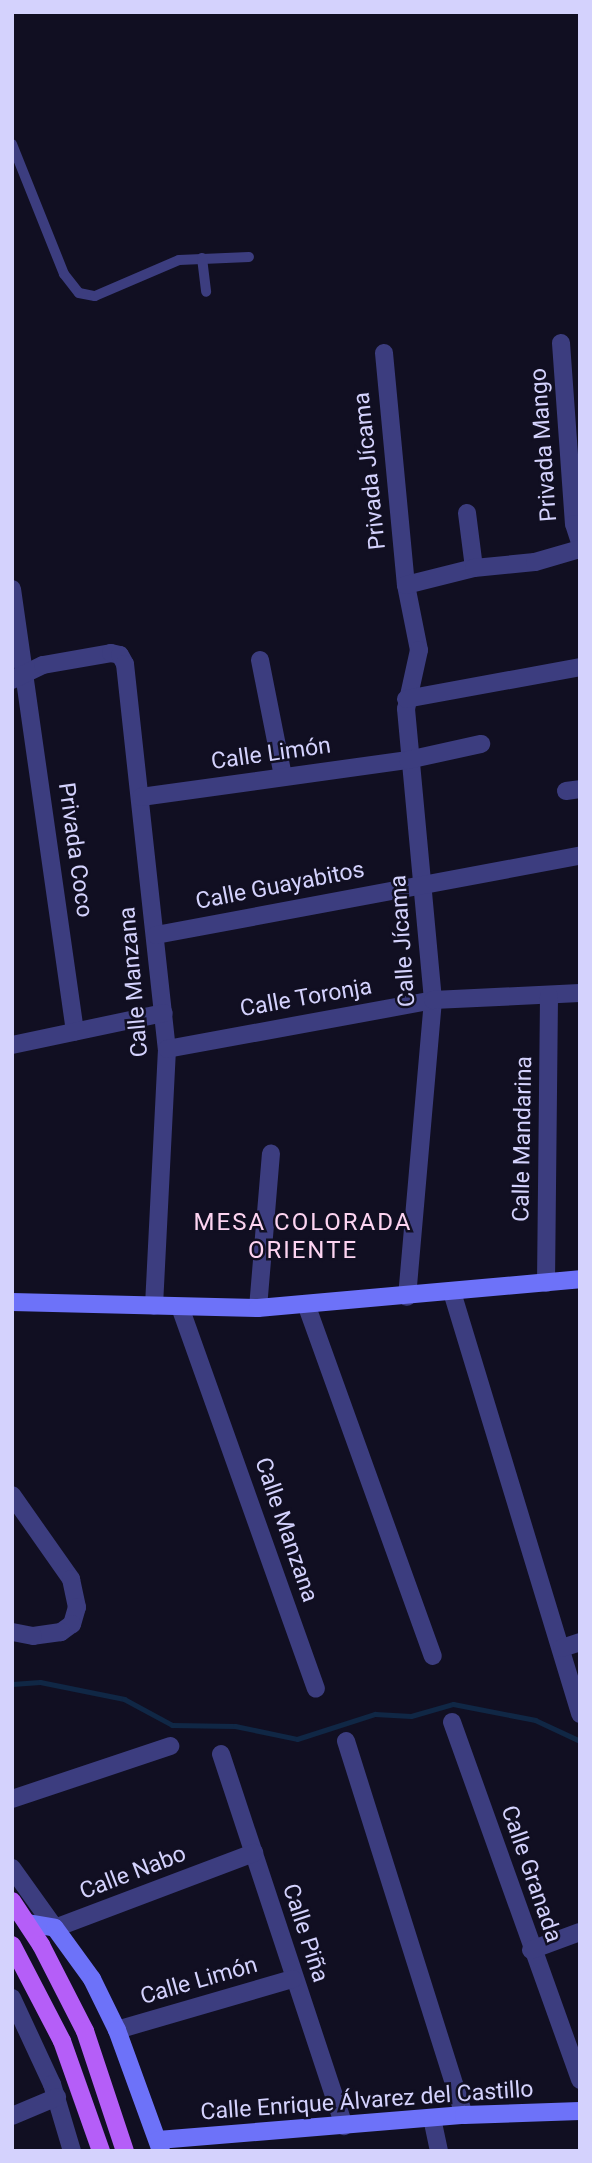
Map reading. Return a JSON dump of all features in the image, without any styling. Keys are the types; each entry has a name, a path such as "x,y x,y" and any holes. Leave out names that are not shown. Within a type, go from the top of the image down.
{"main road":[{"path":"12,1901 28,1923 85,2031 125,2151"},
{"path":"12,1945 62,2041 101,2151"}],"street":[{"name":"Privada Mango","path":"561,343 574,524 580,542"},
{"name":"Privada Jícama","path":"384,353 406,585"},
{"path":"467,513 474,568"},
{"path":"406,585 474,568 535,562 580,549"},
{"name":"Calle Jícama","path":"406,585 419,650 406,699 408,760 424,883 433,1000 407,1297"},
{"name":"Privada Coco","path":"12,589 20,677 75,1032"},
{"name":"Calle Manzana","path":"20,677 43,665 120,655 125,664 167,1049 154,1306"},
{"path":"260,660 283,776"},
{"path":"406,699 580,667"},
{"name":"Calle Limón","path":"141,797 408,760 481,744"},
{"name":"Calle Guayabitos","path":"156,935 580,856"},
{"name":"Calle Toronja","path":"167,1049 433,1000 580,993"},
{"name":"Calle Mandarina","path":"545,1283 549,996"},
{"path":"12,1045 164,1013"},
{"path":"258,1308 271,1154"},
{"path":"12,1302 258,1308 407,1297 580,1279"},
{"path":"452,1292 571,1645 580,1714"},
{"path":"306,1304 433,1656"},
{"name":"Calle Manzana","path":"180,1307 316,1689"},
{"path":"12,1495 71,1579 77,1607 72,1624 61,1632 33,1636 12,1632"},
{"name":"Calle Granada","path":"452,1722 531,1950 580,2080"},
{"path":"346,1741 464,2115"},
{"path":"12,1799 170,1746"},
{"name":"Calle Piña","path":"221,1754 293,1979 344,2126"},
{"name":"Calle Nabo","path":"55,1928 254,1853"},
{"path":"12,1868 92,1979 117,2030 159,2146"},
{"path":"28,1923 55,1928"},
{"path":"531,1950 580,1932"},
{"name":"Calle Limón","path":"117,2030 293,1979"},
{"path":"12,1998 57,2096 72,2151"},
{"path":"12,2116 57,2096"},
{"name":"Calle Enrique Álvarez del Castillo","path":"159,2146 464,2115 580,2112"},
{"path":"432,2118 439,2151"}],"lane":[{"path":"12,144 64,274 79,293 95,296 170,262 249,257"},
{"path":"202,258 206,292"}],"waterway":[{"path":"12,1684 40,1682 124,1699 172,1725 235,1726 297,1739 375,1714 411,1716 453,1704 535,1720 580,1741"}],"district":[{"name":"MESA COLORADA ORIENTE","path":"303,1237"}]}
